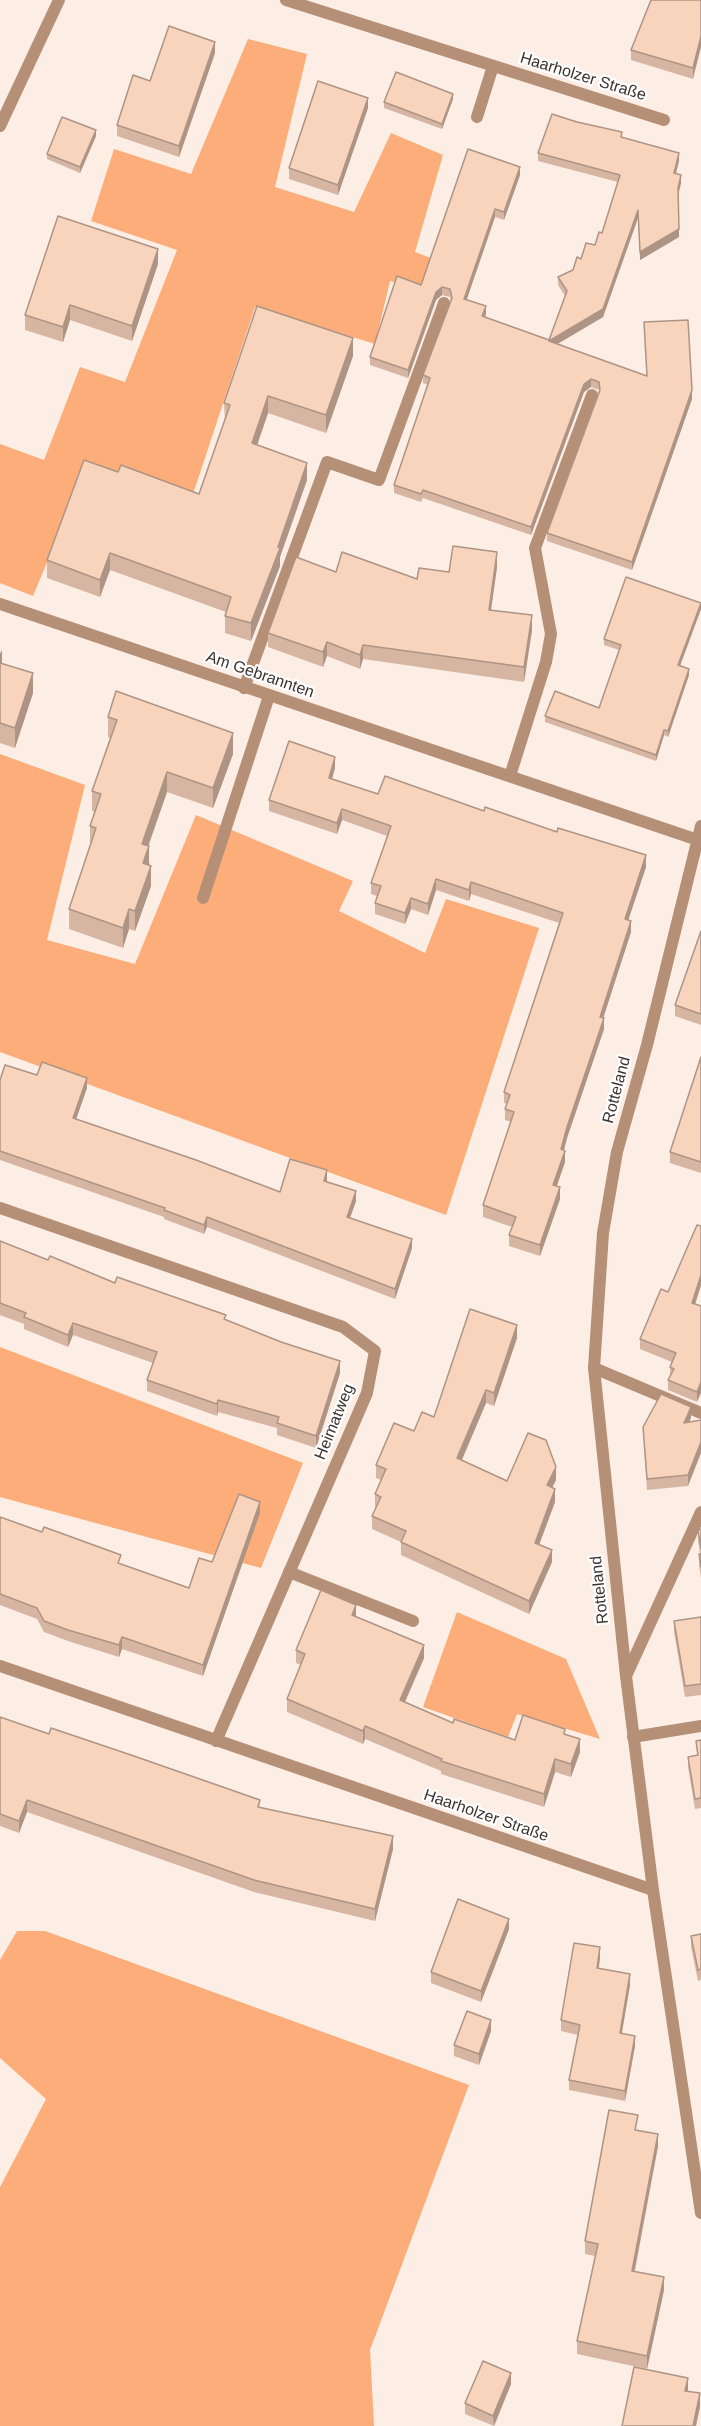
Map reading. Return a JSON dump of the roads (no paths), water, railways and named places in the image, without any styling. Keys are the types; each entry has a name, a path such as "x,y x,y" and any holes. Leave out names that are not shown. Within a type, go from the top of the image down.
{"street":[{"path":"1,115 59,0"},
{"name":"Haarholzer Straße","path":"286,0 664,120"},
{"path":"477,117 493,66"},
{"path":"244,688 327,462 379,480 444,303"},
{"path":"510,776 546,662 551,634 535,548 592,395"},
{"name":"Am Gebrannten","path":"0,604 699,840"},
{"path":"203,898 268,696"},
{"name":"Rotteland","path":"652,1890 626,1676 594,1368 603,1233 617,1152 647,1045 701,826"},
{"name":"Heimatweg","path":"0,1208 343,1327 375,1351 367,1393 216,1742"},
{"path":"594,1368 701,1413"},
{"path":"626,1676 701,1512"},
{"path":"289,1572 413,1621"},
{"name":"Haarholzer Straße","path":"0,1666 652,1890"},
{"path":"633,1737 701,1726"},
{"path":"652,1890 701,2213"}]}
